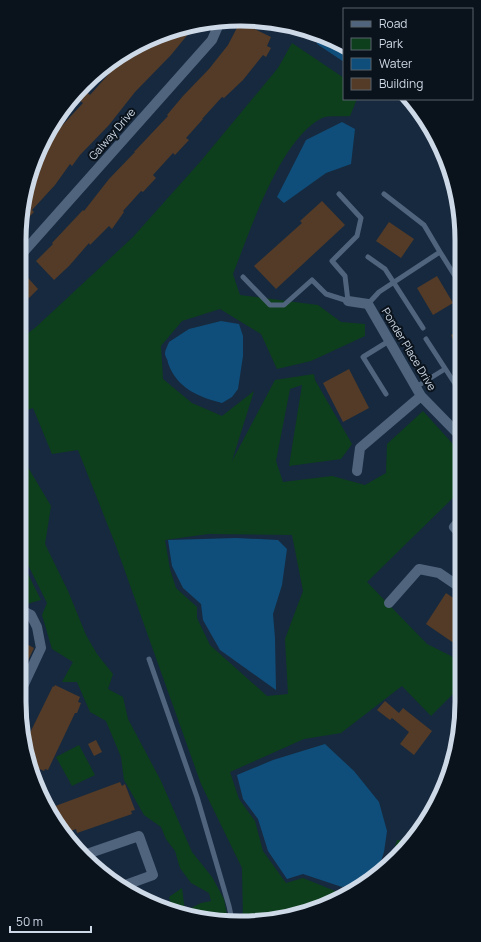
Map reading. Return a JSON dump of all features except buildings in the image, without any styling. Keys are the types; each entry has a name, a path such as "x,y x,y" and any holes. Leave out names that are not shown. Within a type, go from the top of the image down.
{"street":[{"name":"Galway Drive","path":"26,249 212,40 218,27"},
{"name":"Ponder Place Drive","path":"348,301 368,304 419,392 455,431"},
{"path":"357,471 360,448 419,392"},
{"path":"389,603 419,569 439,573 455,584"},
{"path":"26,612 31,615 37,627 41,648 26,680"},
{"path":"89,853 139,836 153,875 128,884"}],"lane":[{"path":"243,277 270,305 284,305 312,280 326,294 348,301 345,276 332,261 357,236 361,218 339,194"},
{"path":"384,194 424,225 455,276"},
{"path":"368,304 379,292 440,252"},
{"path":"368,257 385,270 423,328"},
{"path":"426,339 455,383"},
{"path":"386,394 363,357 389,341"},
{"path":"419,392 446,369"},
{"path":"149,659 197,798 231,916"}],"green space":[{"path":"292,43 343,77 343,100 357,100 350,116 322,118 307,129 293,145 268,188 233,274 240,295 318,305 341,322 365,324 365,336 311,361 277,369 261,334 220,309 182,321 161,346 163,379 192,403 222,416 254,391 232,461 275,380 314,374 315,380 352,444 341,459 289,466 302,385 290,389 276,461 283,482 332,476 365,485 386,473 387,444 423,411 455,446 455,496 367,582 427,644 455,658 455,692 431,716 402,686 341,733 304,739 230,772 239,799 255,821 263,851 286,883 303,878 338,892 323,900 296,909 255,916 243,916 242,868 201,784 116,546 78,450 52,454 33,408 26,410 26,335 133,237 200,162 278,68","holes":["208,534 292,535 303,591 285,639 288,694 267,696 210,645 197,618 197,607 176,588 170,569 165,540"]},
{"path":"26,469 29,469 51,506 45,544 68,591 86,635 97,654 113,674 108,689 123,697 128,719 161,781 192,852 212,877 224,899 227,916 188,910 201,903 211,901 209,893 191,883 180,868 175,851 166,839 161,827 144,815 124,780 121,757 106,721 90,712 77,682 62,682 73,662 52,649 42,615 47,603 28,565 26,566"},
{"path":"26,570 41,600 26,604"},
{"path":"79,745 95,775 72,786 56,757"},
{"path":"397,840 404,840 402,843 394,852"},
{"path":"182,888 185,909 171,905 169,897"}],"water":[{"path":"317,40 343,52 343,61 317,44"},
{"path":"342,122 355,129 351,164 326,173 284,203 277,197 306,140"},
{"path":"221,321 239,324 243,336 243,356 238,389 232,397 222,403 205,398 189,390 183,385 172,372 165,354 169,342 189,329"},
{"path":"236,538 278,540 287,549 282,585 273,614 276,690 220,650 203,620 201,604 183,588 172,566 168,540"},
{"path":"325,744 354,771 379,802 387,831 384,852 380,865 360,880 342,887 303,874 287,879 268,851 258,819 243,799 237,775 273,760"}]}
